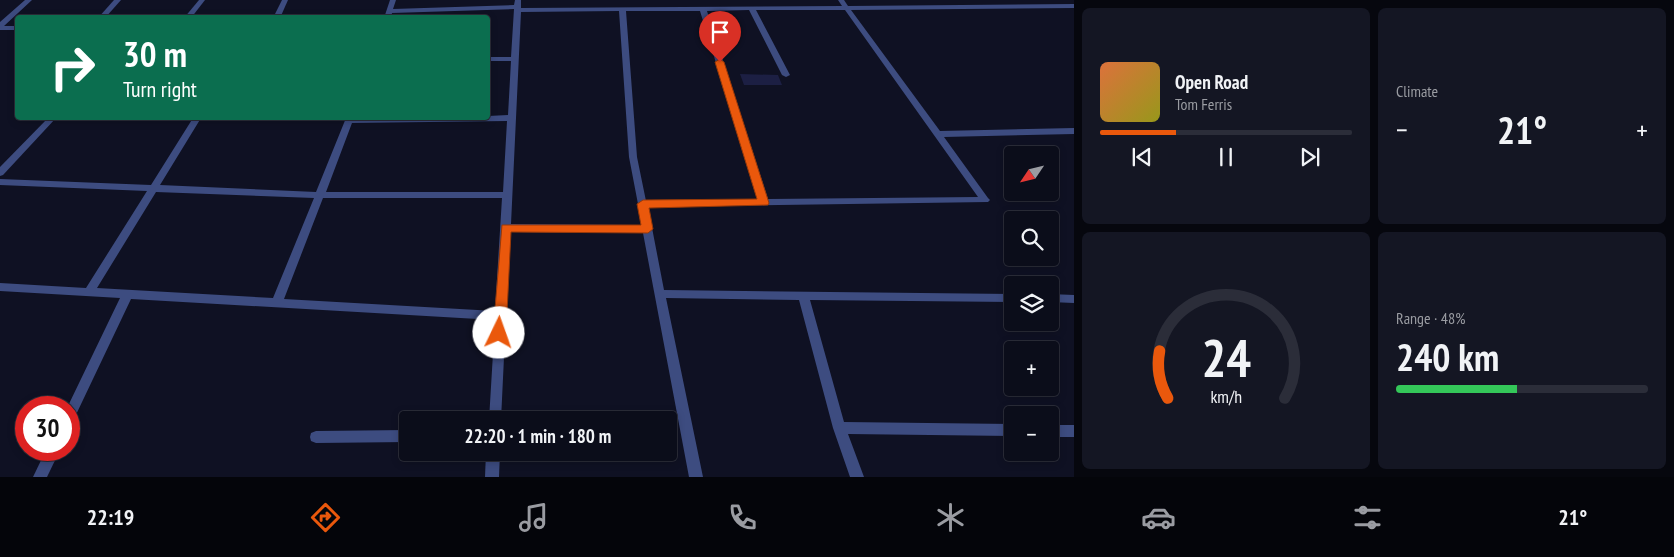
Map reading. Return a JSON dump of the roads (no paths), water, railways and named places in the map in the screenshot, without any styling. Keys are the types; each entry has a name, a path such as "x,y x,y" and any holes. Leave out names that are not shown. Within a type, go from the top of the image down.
{"street":[{"path":"0,27 29,0"},
{"path":"104,15 118,0"},
{"path":"190,15 202,0"},
{"path":"278,15 285,0"},
{"path":"393,0 388,14 518,6 622,9 752,8 844,4 933,8 1074,6"},
{"path":"926,0 933,8"},
{"path":"643,204 986,200 844,4"},
{"path":"495,411 518,6"},
{"path":"752,8 786,75"},
{"path":"622,9 633,157 696,477"},
{"path":"703,9 764,203"},
{"path":"0,27 15,28"},
{"path":"490,59 515,59"},
{"path":"490,118 511,118"},
{"path":"0,173 50,120"},
{"path":"89,292 196,120"},
{"path":"277,303 348,120"},
{"path":"938,134 1074,131"},
{"path":"0,182 319,195 507,195"},
{"path":"506,228 648,229"},
{"path":"0,287 500,316"},
{"path":"79,396 128,294"},
{"path":"660,294 1004,298"},
{"path":"804,295 839,428 857,477"},
{"path":"1059,298 1074,299"},
{"path":"839,428 1004,430"},
{"path":"1059,431 1074,431"},
{"path":"316,437 399,436"},
{"path":"40,477 48,461"},
{"path":"492,477 493,461"}]}
